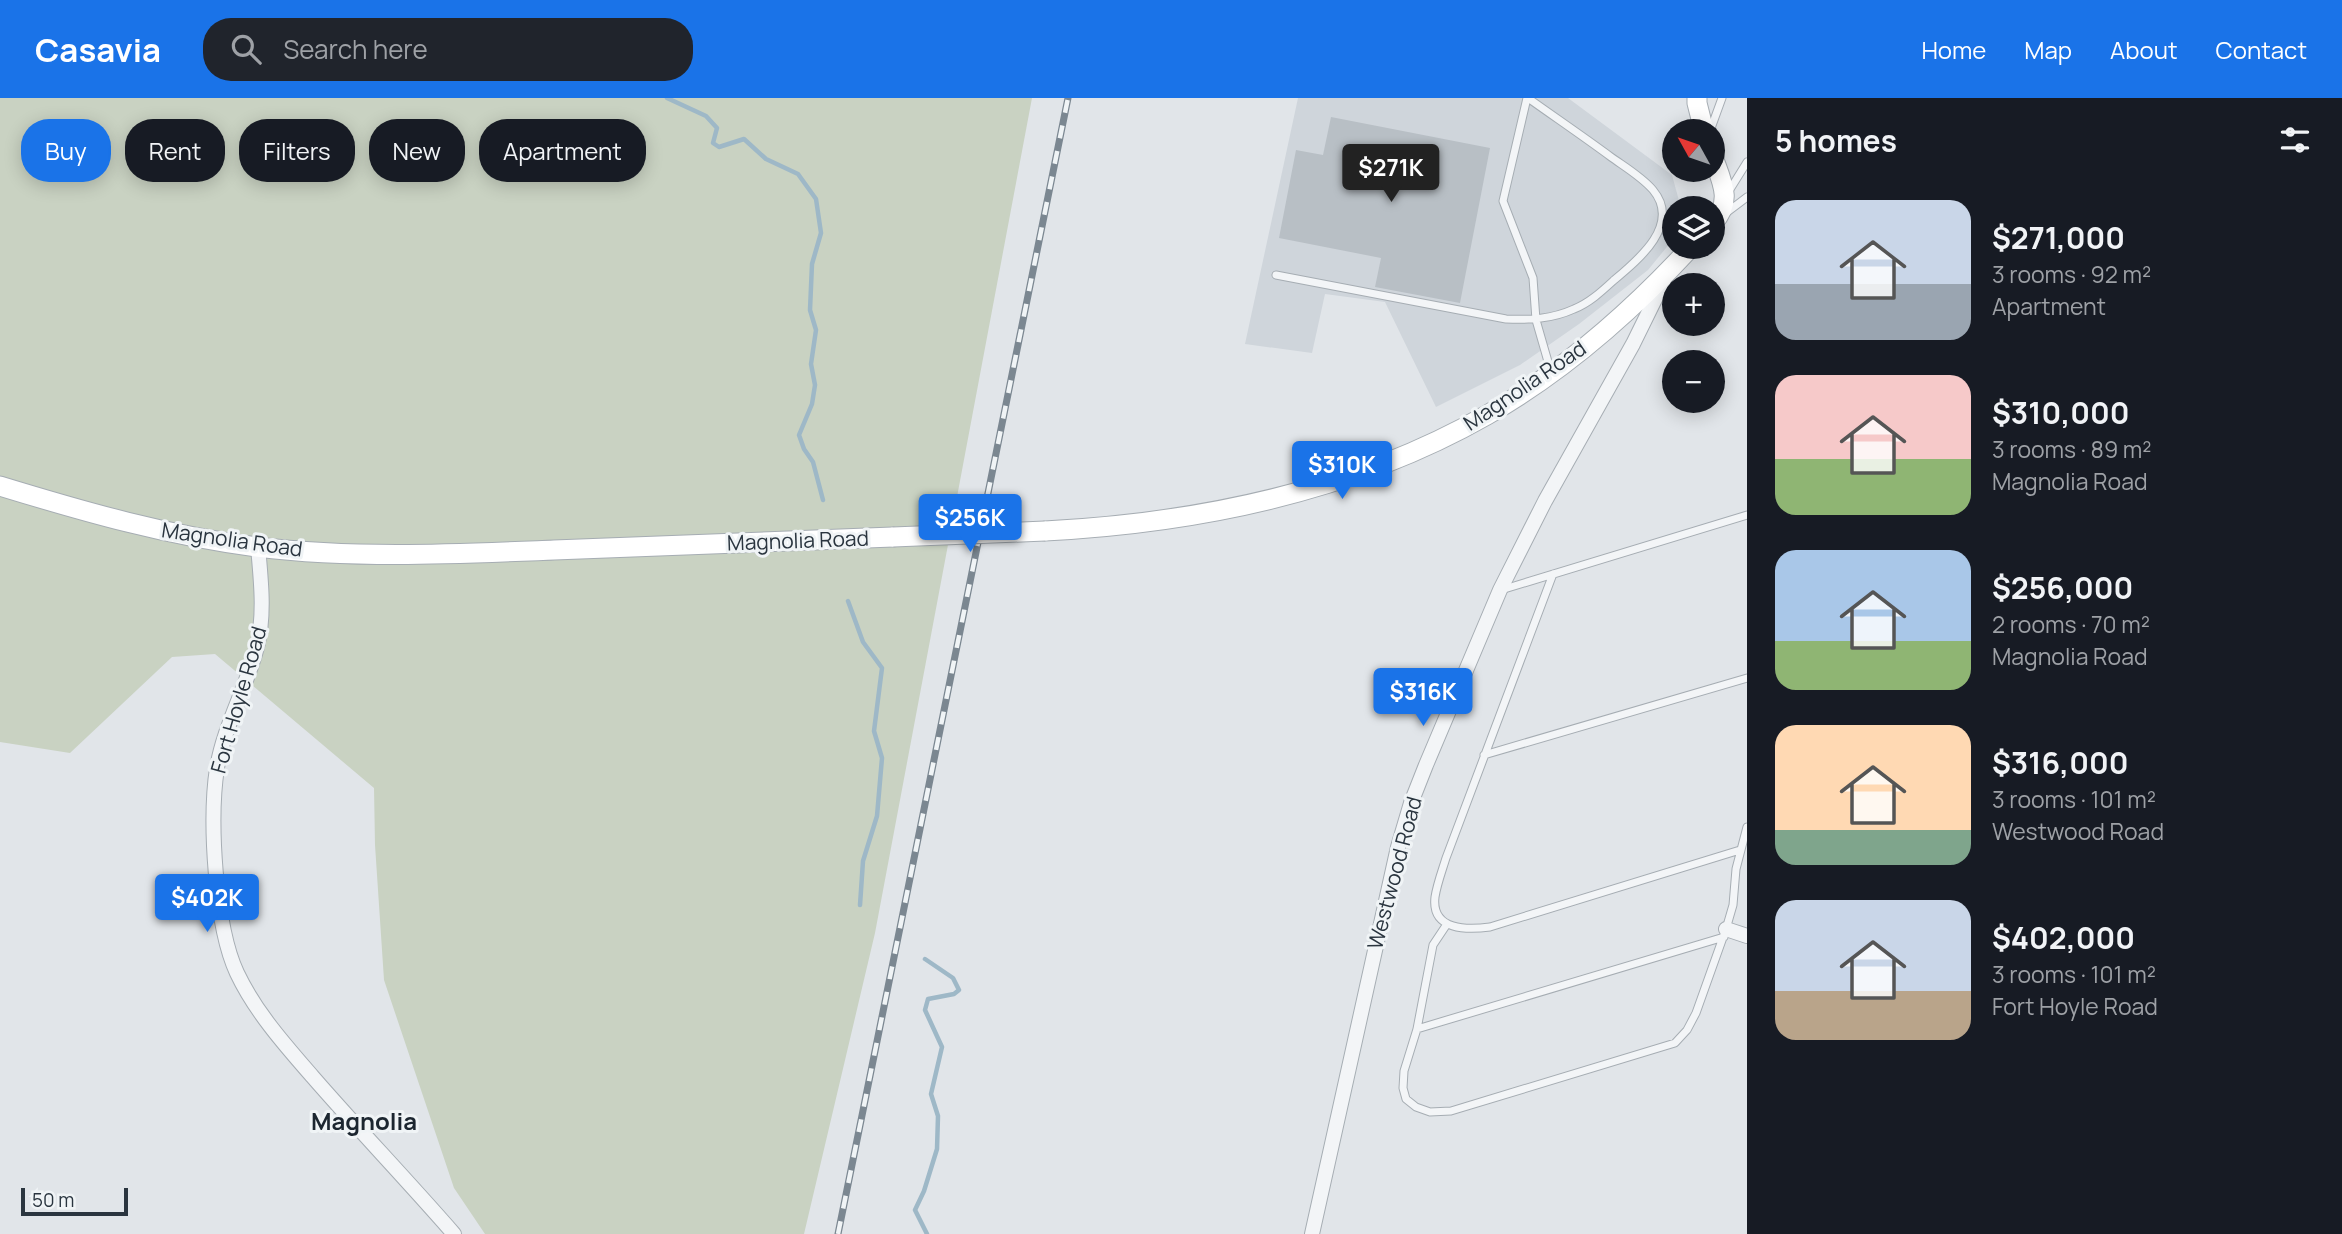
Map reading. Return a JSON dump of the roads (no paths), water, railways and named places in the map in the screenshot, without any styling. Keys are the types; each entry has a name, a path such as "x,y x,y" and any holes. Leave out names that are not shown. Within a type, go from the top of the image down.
{"main road":[{"path":"1698,98 1700,119"},
{"name":"Magnolia Road","path":"0,486 159,531 258,547 422,555 1107,528 1232,509 1331,484 1382,466 1437,441 1489,414 1552,373 1592,342 1680,259"}],"street":[{"name":"Westwood Road","path":"1312,1234 1398,847 1426,765 1500,590 1670,270"},
{"name":"Fort Hoyle Road","path":"258,547 263,611 257,646 228,724 217,768 214,801 220,909 228,951 244,987 282,1041 454,1234"},
{"path":"1725,933 1747,936"}],"lane":[{"path":"1276,275 1506,319 1536,320 1573,309 1594,298 1639,260 1659,232 1661,206 1654,191 1634,173 1528,98 1503,201 1532,278 1536,320 1552,373"},
{"path":"1714,119 1722,98"},
{"path":"1725,199 1747,162"},
{"path":"1725,214 1747,197"},
{"path":"1500,590 1747,515"},
{"path":"1553,574 1446,858 1434,900 1439,915 1454,928 1471,930 1490,927 1740,850"},
{"path":"1484,755 1747,678"},
{"path":"1447,924 1433,945 1417,1029 1404,1070 1403,1088 1406,1100 1430,1112 1451,1111 1675,1042 1687,1030 1696,1013 1725,933 1733,905 1740,850 1747,827"},
{"path":"1417,1029 1725,933"}],"waterway":[{"path":"667,98 706,116 717,128 713,143 719,147 744,139 766,159 798,174 816,199 821,233 812,264 810,310 816,330 811,364 815,385 812,404 799,435 813,462 823,500"},
{"path":"848,601 863,642 882,668 874,731 882,758 877,816 863,861 860,905"},
{"path":"925,959 953,978 959,990 954,994 928,999 925,1010 942,1047 931,1094 938,1116 937,1149 915,1210 927,1234"}],"railway":[{"path":"838,1234 1068,98"}],"district":[{"name":"Magnolia","path":"364,1122"}]}
